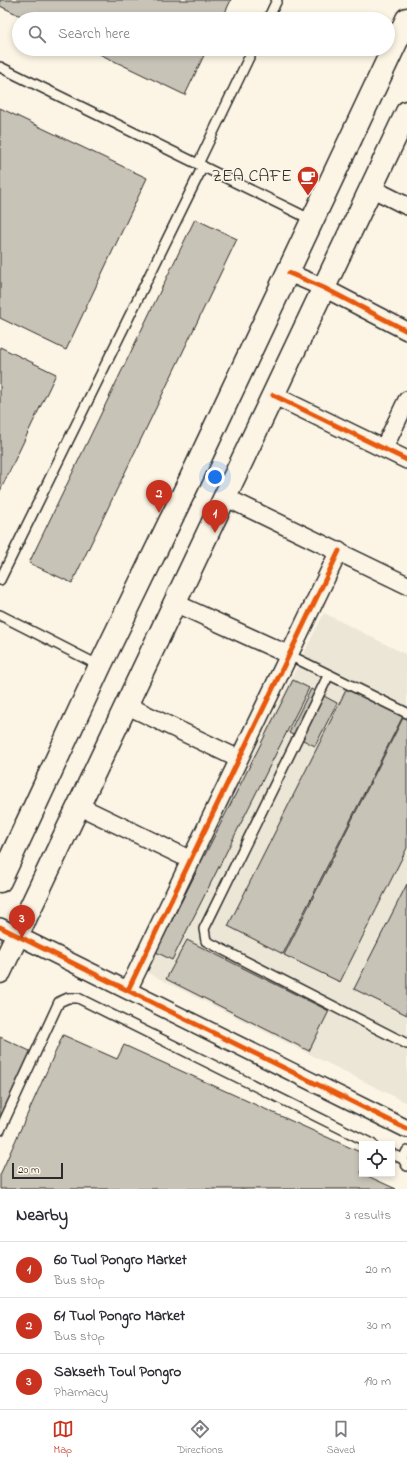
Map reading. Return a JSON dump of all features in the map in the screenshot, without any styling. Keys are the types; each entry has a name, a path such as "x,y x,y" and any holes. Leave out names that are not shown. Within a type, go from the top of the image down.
{"main road":[{"path":"395,45 407,19"},
{"path":"0,881 100,666 140,586 390,56"},
{"path":"0,972 9,931 79,806 407,112"}],"street":[{"path":"371,188 407,206"},
{"path":"288,273 324,288 407,331"},
{"path":"273,395 407,460"},
{"path":"384,448 407,400"},
{"path":"225,497 407,585"},
{"path":"128,990 339,551"},
{"path":"175,603 289,655"},
{"path":"126,705 239,759"},
{"path":"79,806 191,860"},
{"path":"9,931 407,1129"}],"lane":[{"path":"271,12 277,0"},
{"path":"0,580 201,165 250,56"},
{"path":"0,67 313,220"},
{"path":"0,615 100,666"},
{"path":"289,655 407,712"},
{"path":"329,674 204,929 206,941 407,1044"},
{"path":"0,1130 60,1002 68,998 78,998 366,1141"},
{"path":"395,1155 406,1159"}],"shaded area":[{"path":"324,613 407,655 407,1103 144,971"}],"building":[{"path":"0,0 231,0 225,12 12,12 0,6"},
{"path":"104,56 204,56 185,95"},
{"path":"0,108 147,178 66,350 0,318"},
{"path":"195,219 237,239 72,583 29,563"},
{"path":"0,347 56,374 0,491"},
{"path":"293,680 309,688 172,960 156,952"},
{"path":"347,688 403,716 283,954 228,926"},
{"path":"311,689 337,703 315,746 289,733"},
{"path":"404,716 407,718 407,848 340,982 284,955"},
{"path":"407,884 407,1015 354,989"},
{"path":"187,940 329,1011 309,1051 166,979"},
{"path":"63,1035 117,1059 124,1045 359,1152 359,1177 370,1177 396,1189 0,1189 0,1175"},
{"path":"0,1037 32,1052 0,1122"}],"cycle path":[{"path":"289,273 324,288 407,331"},
{"path":"273,395 407,460"},
{"path":"128,990 339,551"},
{"path":"0,927 407,1129"}],"place":[{"name":"ZEA CAFE","path":"308,196"},
{"name":"61 Tuol Pongro Market","path":"159,513"},
{"name":"60 Tuol Pongro Market","path":"215,533"},
{"name":"Sakseth Toul Pongro","path":"22,938"}]}
